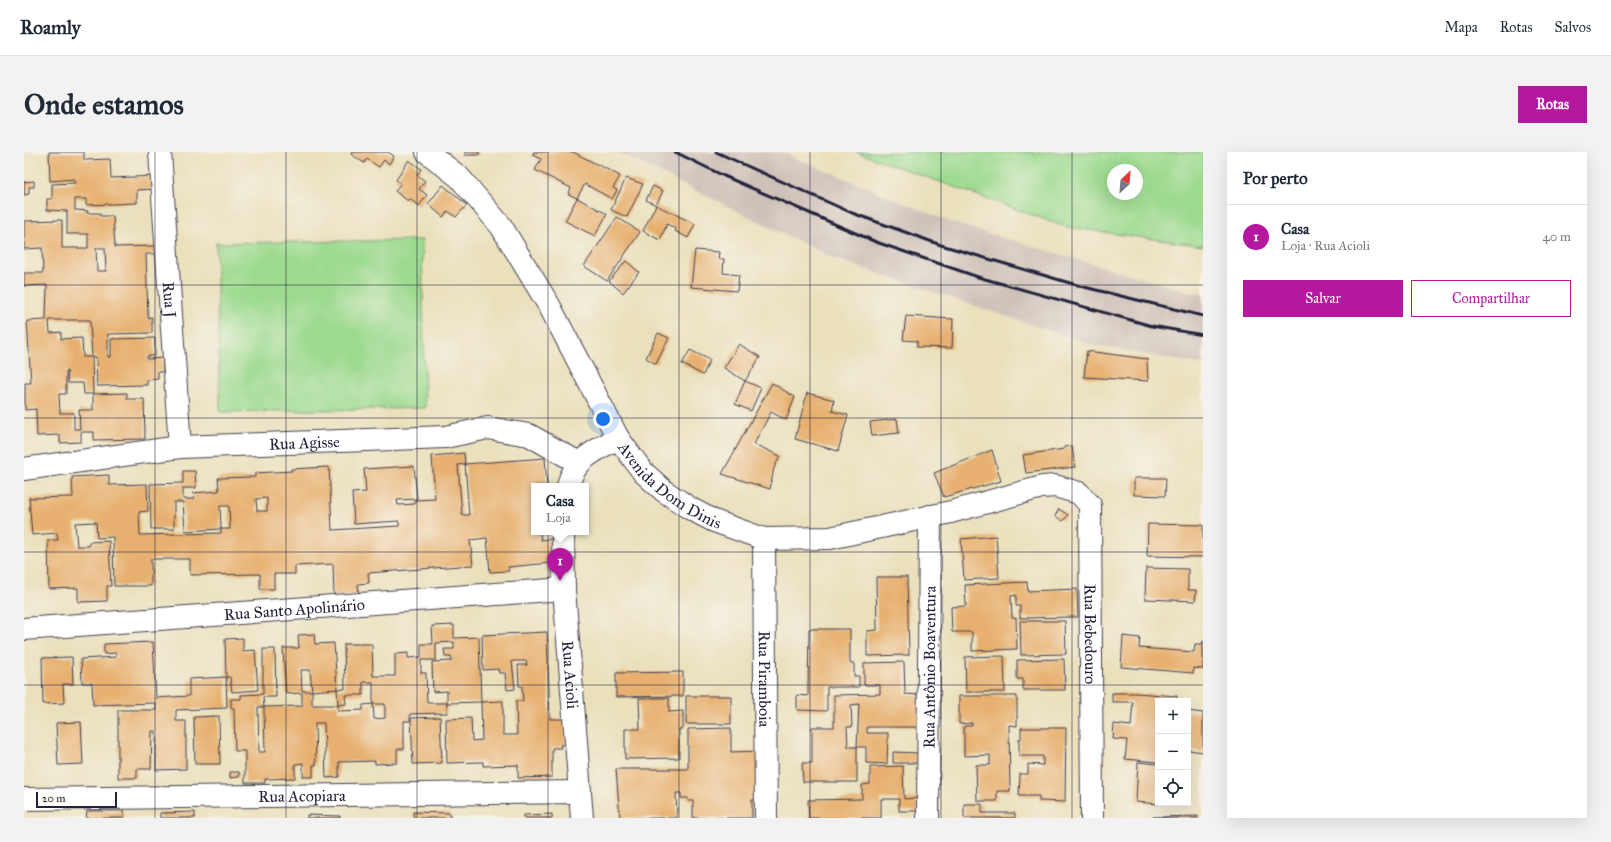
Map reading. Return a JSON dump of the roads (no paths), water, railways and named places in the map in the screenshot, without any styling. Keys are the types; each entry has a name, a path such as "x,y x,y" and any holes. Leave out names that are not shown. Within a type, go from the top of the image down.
{"street":[{"name":"Rua J","path":"160,152 180,447"},
{"name":"Avenida Dom Dinis","path":"427,152 459,176 501,226 550,307 618,438 643,472 664,491 691,509 714,521 764,539 830,538 930,516 1042,487"},
{"name":"Rua Agisse","path":"24,469 180,447 445,437 488,428 529,436 578,462"},
{"path":"569,483 578,462 591,452 618,438"},
{"name":"Rua Bebedouro","path":"1042,487 1055,486 1079,493 1090,505 1092,818"},
{"name":"Rua Antônio Boaventura","path":"928,818 930,516"},
{"name":"Rua Acioli","path":"563,535 564,589 582,818"},
{"name":"Rua Piramboia","path":"764,539 766,818"},
{"name":"Rua Santo Apolinário","path":"24,629 564,589"},
{"name":"Rua Acopiara","path":"24,799 580,792"}],"railway":[{"path":"675,152 724,176 876,242 978,277 1152,326 1203,335"},
{"path":"716,152 852,213 941,245 1080,286 1203,316"}],"place":[{"name":"Casa","path":"560,581"}]}
